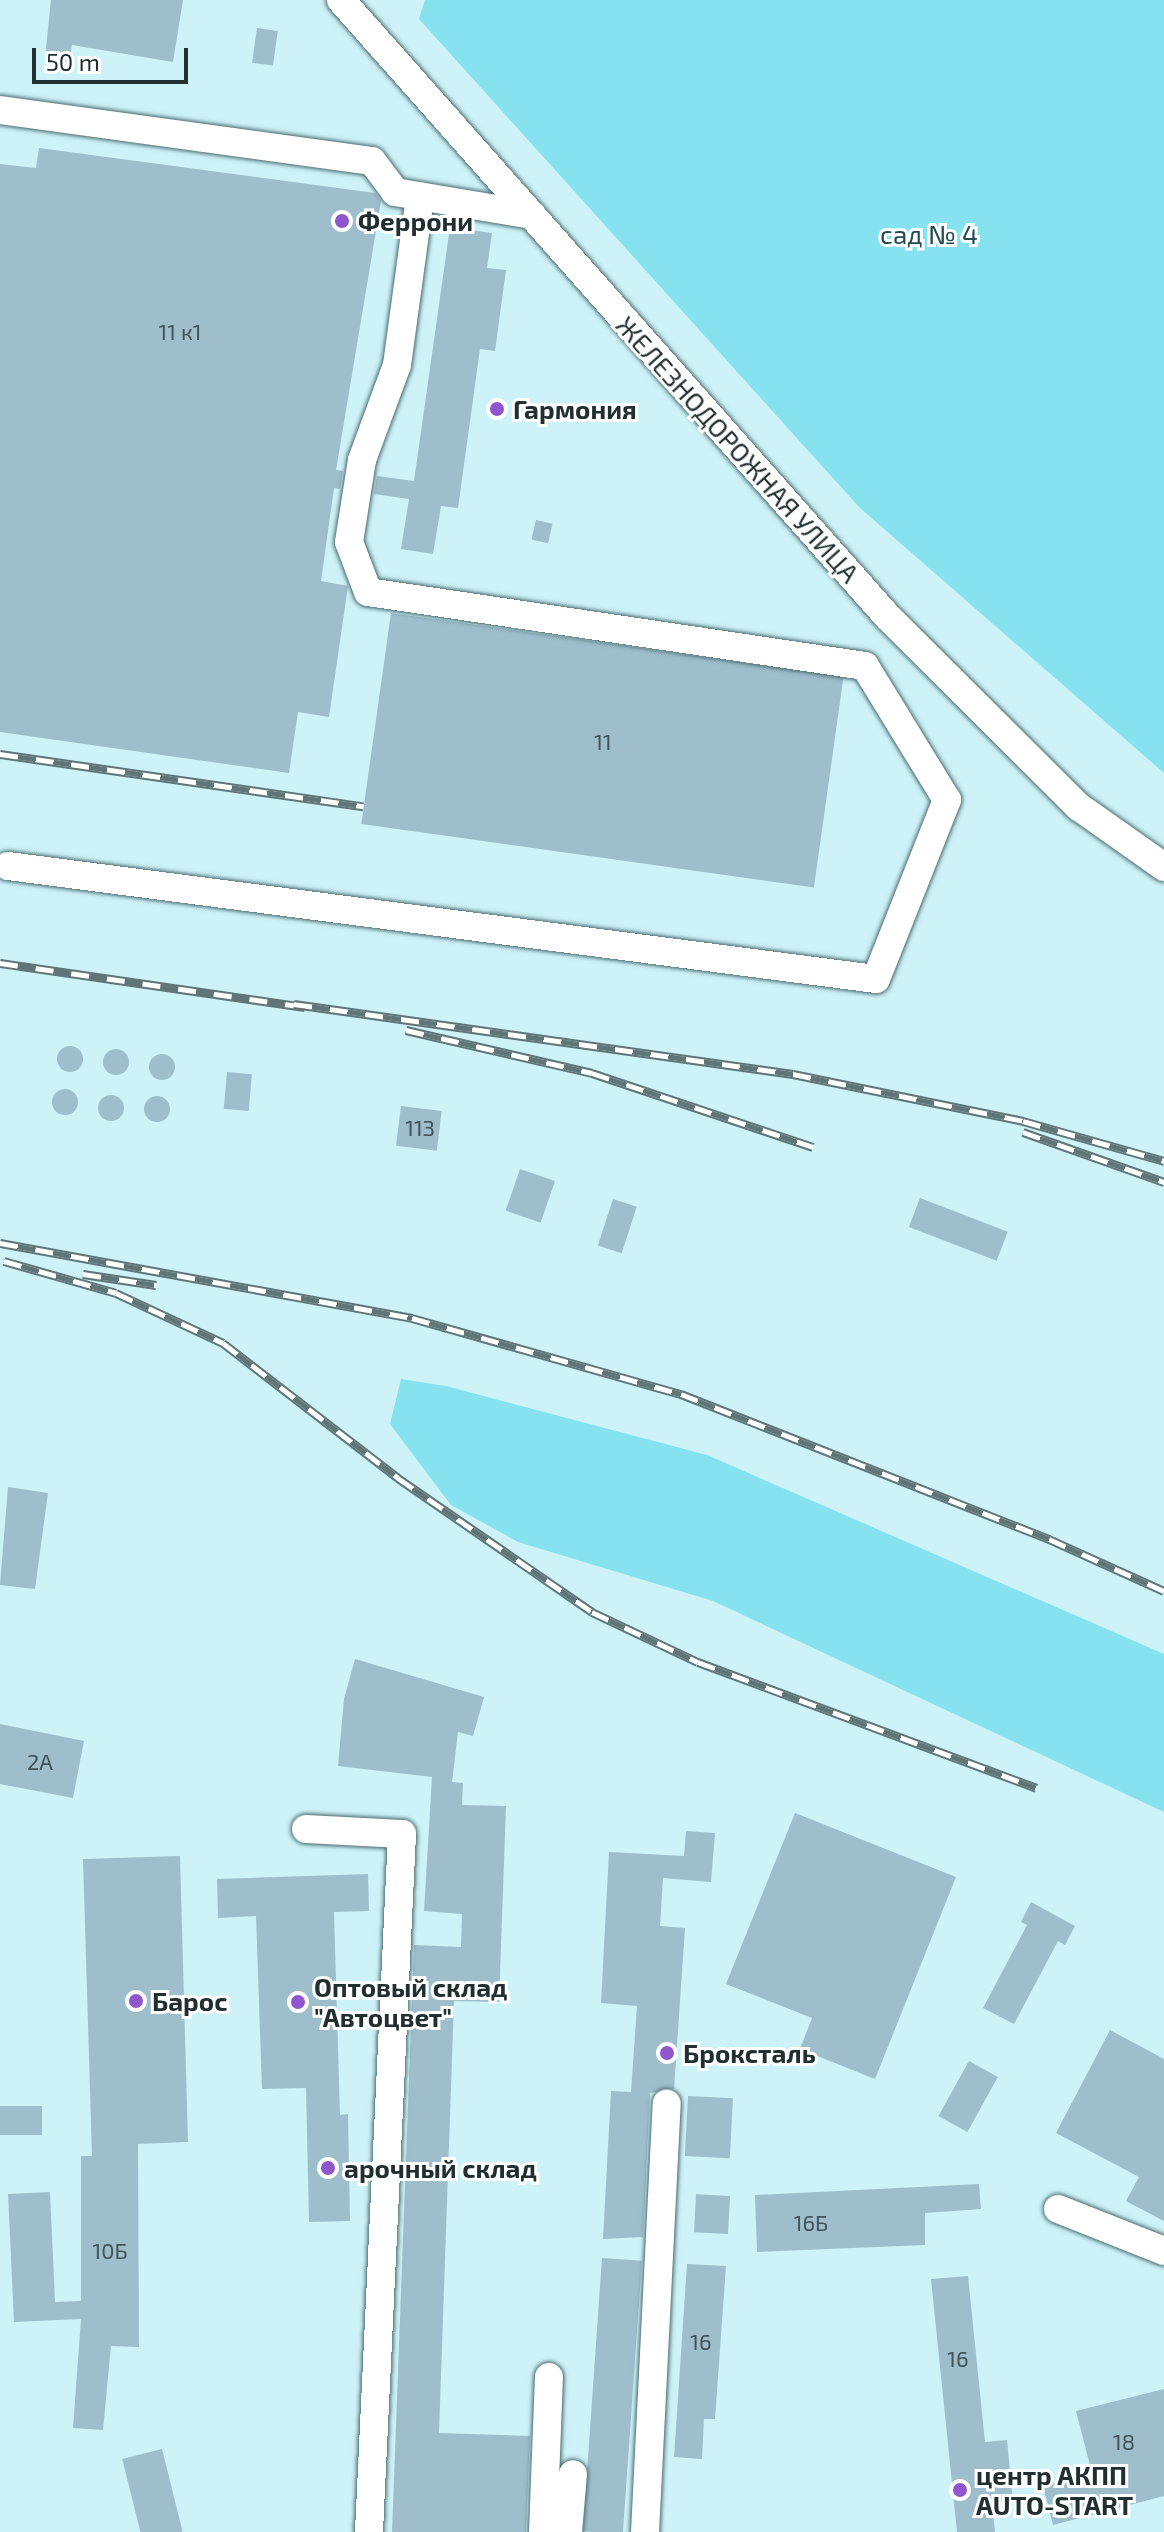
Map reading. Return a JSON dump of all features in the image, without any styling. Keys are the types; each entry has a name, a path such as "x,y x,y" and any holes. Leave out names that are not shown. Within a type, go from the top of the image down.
{"street":[{"name":"ЖЕЛЕЗНОДОРОЖНАЯ УЛИЦА","path":"341,0 961,693 1079,807 1164,867"},
{"path":"0,110 372,161 395,192 532,215"},
{"path":"8,866 876,979 947,800 865,666 368,592 349,542 362,460 397,365 420,197"},
{"path":"306,1829 402,1834 369,2532"},
{"path":"645,2532 667,2104"},
{"path":"1058,2209 1164,2251"},
{"path":"543,2532 549,2377"},
{"path":"568,2532 573,2474"}],"green space":[{"name":"сад № 4","path":"425,0 1164,0 1164,773 859,507 419,19"},
{"path":"401,1379 446,1386 707,1455 1164,1654 1164,1812 713,1601 518,1542 451,1505 390,1424"}],"building":[{"path":"51,0 183,0 173,62 72,45 69,62 45,58"},
{"path":"257,28 278,31 273,66 252,63"},
{"path":"39,148 375,193 381,201 336,470 343,471 340,489 334,488 321,581 348,586 329,717 298,712 289,773 0,732 0,164 36,168"},
{"path":"450,227 492,233 487,268 506,270 495,351 480,349 458,508 441,506 433,554 401,549 409,499 374,494 377,476 414,481"},
{"path":"536,520 553,524 548,543 532,539"},
{"path":"391,613 844,677 814,888 361,824"},
{"path":"70,1046 79,1050 83,1059 79,1068 70,1072 61,1068 57,1059 61,1050"},
{"path":"116,1049 125,1053 129,1062 125,1071 116,1075 107,1071 103,1062 107,1053"},
{"path":"162,1054 171,1058 175,1067 171,1076 162,1080 153,1076 149,1067 153,1058"},
{"path":"227,1072 252,1074 249,1111 224,1109"},
{"path":"65,1089 74,1093 78,1102 74,1111 65,1115 56,1111 52,1102 56,1093"},
{"path":"111,1095 120,1099 124,1108 120,1117 111,1121 102,1117 98,1108 102,1099"},
{"path":"157,1096 166,1100 170,1109 166,1118 157,1122 148,1118 144,1109 148,1100"},
{"path":"401,1106 442,1111 437,1151 396,1146"},
{"path":"520,1169 555,1181 541,1223 506,1211"},
{"path":"920,1198 1008,1232 997,1261 909,1227"},
{"path":"613,1199 637,1207 622,1253 598,1246"},
{"path":"8,1487 48,1493 35,1589 0,1585"},
{"path":"355,1659 484,1697 473,1736 458,1732 452,1782 463,1783 462,1805 506,1806 499,2002 454,2001 439,2433 530,2436 526,2532 392,2532 414,1945 461,1947 462,1914 424,1911 432,1777 338,1766 344,1699"},
{"path":"0,1724 84,1741 73,1798 0,1784"},
{"path":"795,1813 956,1877 875,2079 800,2049 812,2018 726,1984"},
{"path":"686,1831 715,1833 711,1882 663,1878 660,1926 685,1928 674,2089 650,2093 643,2237 603,2239 611,2091 631,2092 637,2006 601,2003 609,1852 684,1856"},
{"path":"180,1856 188,2142 138,2144 139,2347 111,2346 103,2430 73,2428 81,2319 14,2322 8,2194 50,2192 55,2302 81,2301 81,2156 92,2156 83,1859"},
{"name":"Оптовый склад \"Автоцвет\"","path":"368,1874 369,1911 334,1912 340,2115 348,2114 350,2221 309,2222 306,2088 262,2089 256,1916 218,1918 217,1879"},
{"path":"1031,1902 1075,1926 1065,1945 1058,1941 1014,2024 983,2008 1027,1925 1021,1922"},
{"path":"1110,2030 1164,2059 1164,2221 1126,2201 1139,2177 1056,2133"},
{"path":"969,2061 998,2077 967,2132 938,2116"},
{"path":"688,2096 733,2098 730,2158 685,2156"},
{"path":"0,2106 42,2106 42,2135 0,2135"},
{"path":"979,2184 981,2209 925,2213 925,2245 757,2252 755,2195"},
{"path":"696,2194 730,2196 728,2234 694,2232"},
{"path":"602,2258 642,2261 623,2532 583,2531"},
{"path":"687,2264 726,2266 715,2419 704,2419 702,2459 674,2457"},
{"path":"968,2276 985,2442 1007,2440 1013,2502 992,2504 995,2532 957,2532 931,2279"},
{"path":"1164,2389 1164,2496 1053,2525 1043,2486 1092,2473 1076,2411"},
{"path":"162,2449 183,2531 140,2532 122,2459"}],"railway":[{"path":"0,754 363,806"},
{"path":"0,963 305,1007"},
{"path":"294,1004 793,1074 1023,1121 1164,1161"},
{"path":"406,1030 592,1073 813,1147"},
{"path":"1023,1132 1164,1182"},
{"path":"0,1243 412,1318 681,1394 1049,1539 1164,1591"},
{"path":"4,1261 116,1293 223,1343 398,1478 592,1612 698,1662 1036,1788"},
{"path":"83,1274 156,1285"}],"place":[{"name":"Феррони","path":"342,221"},
{"name":"Гармония","path":"497,409"},
{"name":"Барос","path":"136,2001"},
{"name":"Оптовый склад \"Автоцвет\"","path":"298,2002"},
{"name":"Броксталь","path":"667,2053"},
{"name":"арочный склад","path":"328,2168"},
{"name":"центр АКПП AUTO-START","path":"960,2490"}]}
